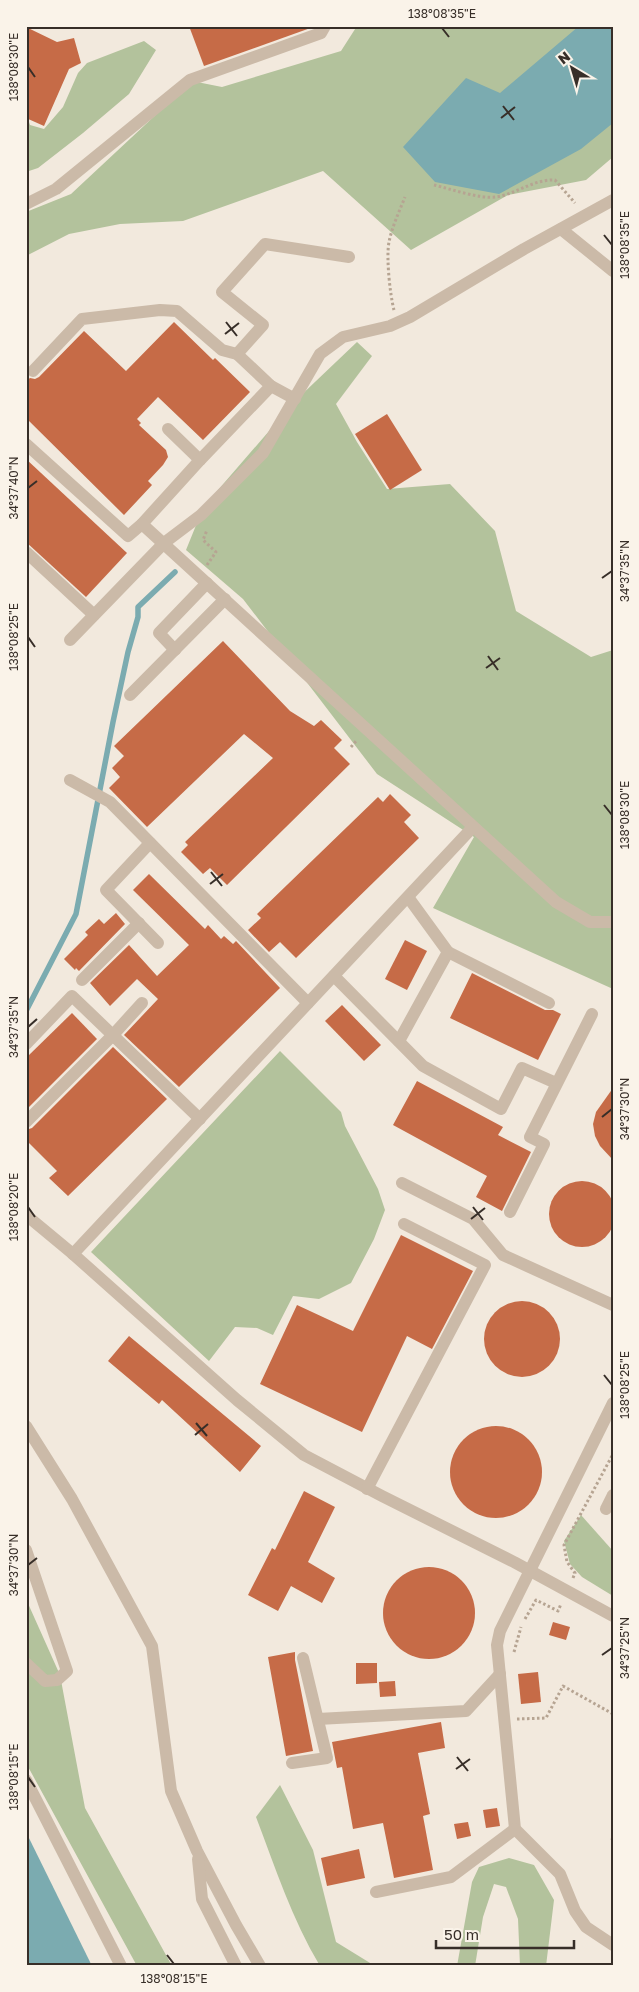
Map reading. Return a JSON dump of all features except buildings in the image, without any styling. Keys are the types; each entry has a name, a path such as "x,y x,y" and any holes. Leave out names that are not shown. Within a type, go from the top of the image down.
{"street":[{"path":"26,204 56,189 190,80 321,33 325,26"},
{"path":"70,640 164,544 201,515 263,453 320,354 343,338 390,326 410,316 524,249 613,200"},
{"path":"561,229 613,271"},
{"path":"237,354 263,325 222,292 265,244 349,257"},
{"path":"32,371 82,319 160,310 177,311 222,350 237,354 271,386 294,399"},
{"path":"26,444 128,536 142,524 271,386"},
{"path":"168,429 200,460"},
{"path":"142,524 556,902 590,922 613,922"},
{"path":"26,552 94,615"},
{"path":"175,650 159,633 208,583"},
{"path":"130,695 225,599"},
{"path":"70,780 110,802 308,1003"},
{"path":"73,1254 473,827"},
{"path":"150,843 106,890 158,943"},
{"path":"408,897 448,952 549,1003"},
{"path":"82,980 139,923"},
{"path":"399,1042 448,952"},
{"path":"334,976 423,1066 501,1109 522,1068 556,1083"},
{"path":"26,1044 72,996 200,1119"},
{"path":"26,1122 113,1036 142,1003"},
{"path":"510,1212 544,1144 530,1137 592,1014"},
{"path":"402,1183 473,1219 502,1255 613,1305"},
{"path":"26,1215 73,1254 237,1400 304,1455 613,1616"},
{"path":"367,1489 485,1265 404,1224"},
{"path":"611,1412 500,1631 497,1645 515,1829 560,1874 575,1911 586,1927 613,1945"},
{"path":"26,1426 72,1499 152,1646 171,1791 197,1851 260,1966"},
{"path":"606,1509 613,1496"},
{"path":"26,1550 67,1671 57,1680 45,1681 26,1663"},
{"path":"292,1763 327,1758 304,1658"},
{"path":"318,1719 466,1710 500,1674"},
{"path":"26,1780 121,1966"},
{"path":"376,1892 451,1877 515,1829"},
{"path":"197,1851 202,1900 236,1966"}],"path":[{"path":"434,185 496,197 545,180 555,180 564,188"},
{"path":"405,197 396,217 388,244 391,298 394,310 404,306 410,316"},
{"path":"504,1719 546,1718 563,1686 613,1714"}],"green space":[{"path":"357,26 613,26 613,157 586,180 508,195 411,250 323,171 183,221 120,224 69,234 26,256 26,212 71,194 192,81 222,87 341,51"},
{"path":"144,41 156,50 129,94 38,168 26,172 26,124 29,122 30,125 44,129 63,107 78,73 87,63"},
{"path":"357,342 372,356 336,404 357,442 387,489 450,484 495,531 516,611 591,657 613,650 613,989 433,908 474,837 377,774 243,599 186,550 201,513 212,497 295,401"},
{"path":"280,1051 341,1112 345,1126 378,1189 385,1210 374,1239 351,1283 319,1299 293,1296 273,1335 257,1328 235,1327 209,1361 91,1252"},
{"path":"581,1515 613,1551 613,1596 582,1577 570,1564 564,1541"},
{"path":"26,1599 60,1675 85,1808 172,1966 137,1966 26,1763"},
{"path":"280,1785 313,1850 336,1942 375,1966 320,1966 310,1948 285,1893 256,1817"},
{"path":"509,1858 534,1865 554,1900 546,1966 520,1966 518,1919 506,1887 494,1884 483,1917 475,1966 457,1966 472,1882 479,1867"}],"water":[{"path":"579,26 613,26 613,123 581,149 499,194 435,182 403,147 466,78 500,93"},
{"path":"26,1832 92,1966 26,1966"}],"waterway":[{"path":"26,1011 76,914 113,722 128,652 138,617 138,607 175,572"}]}
